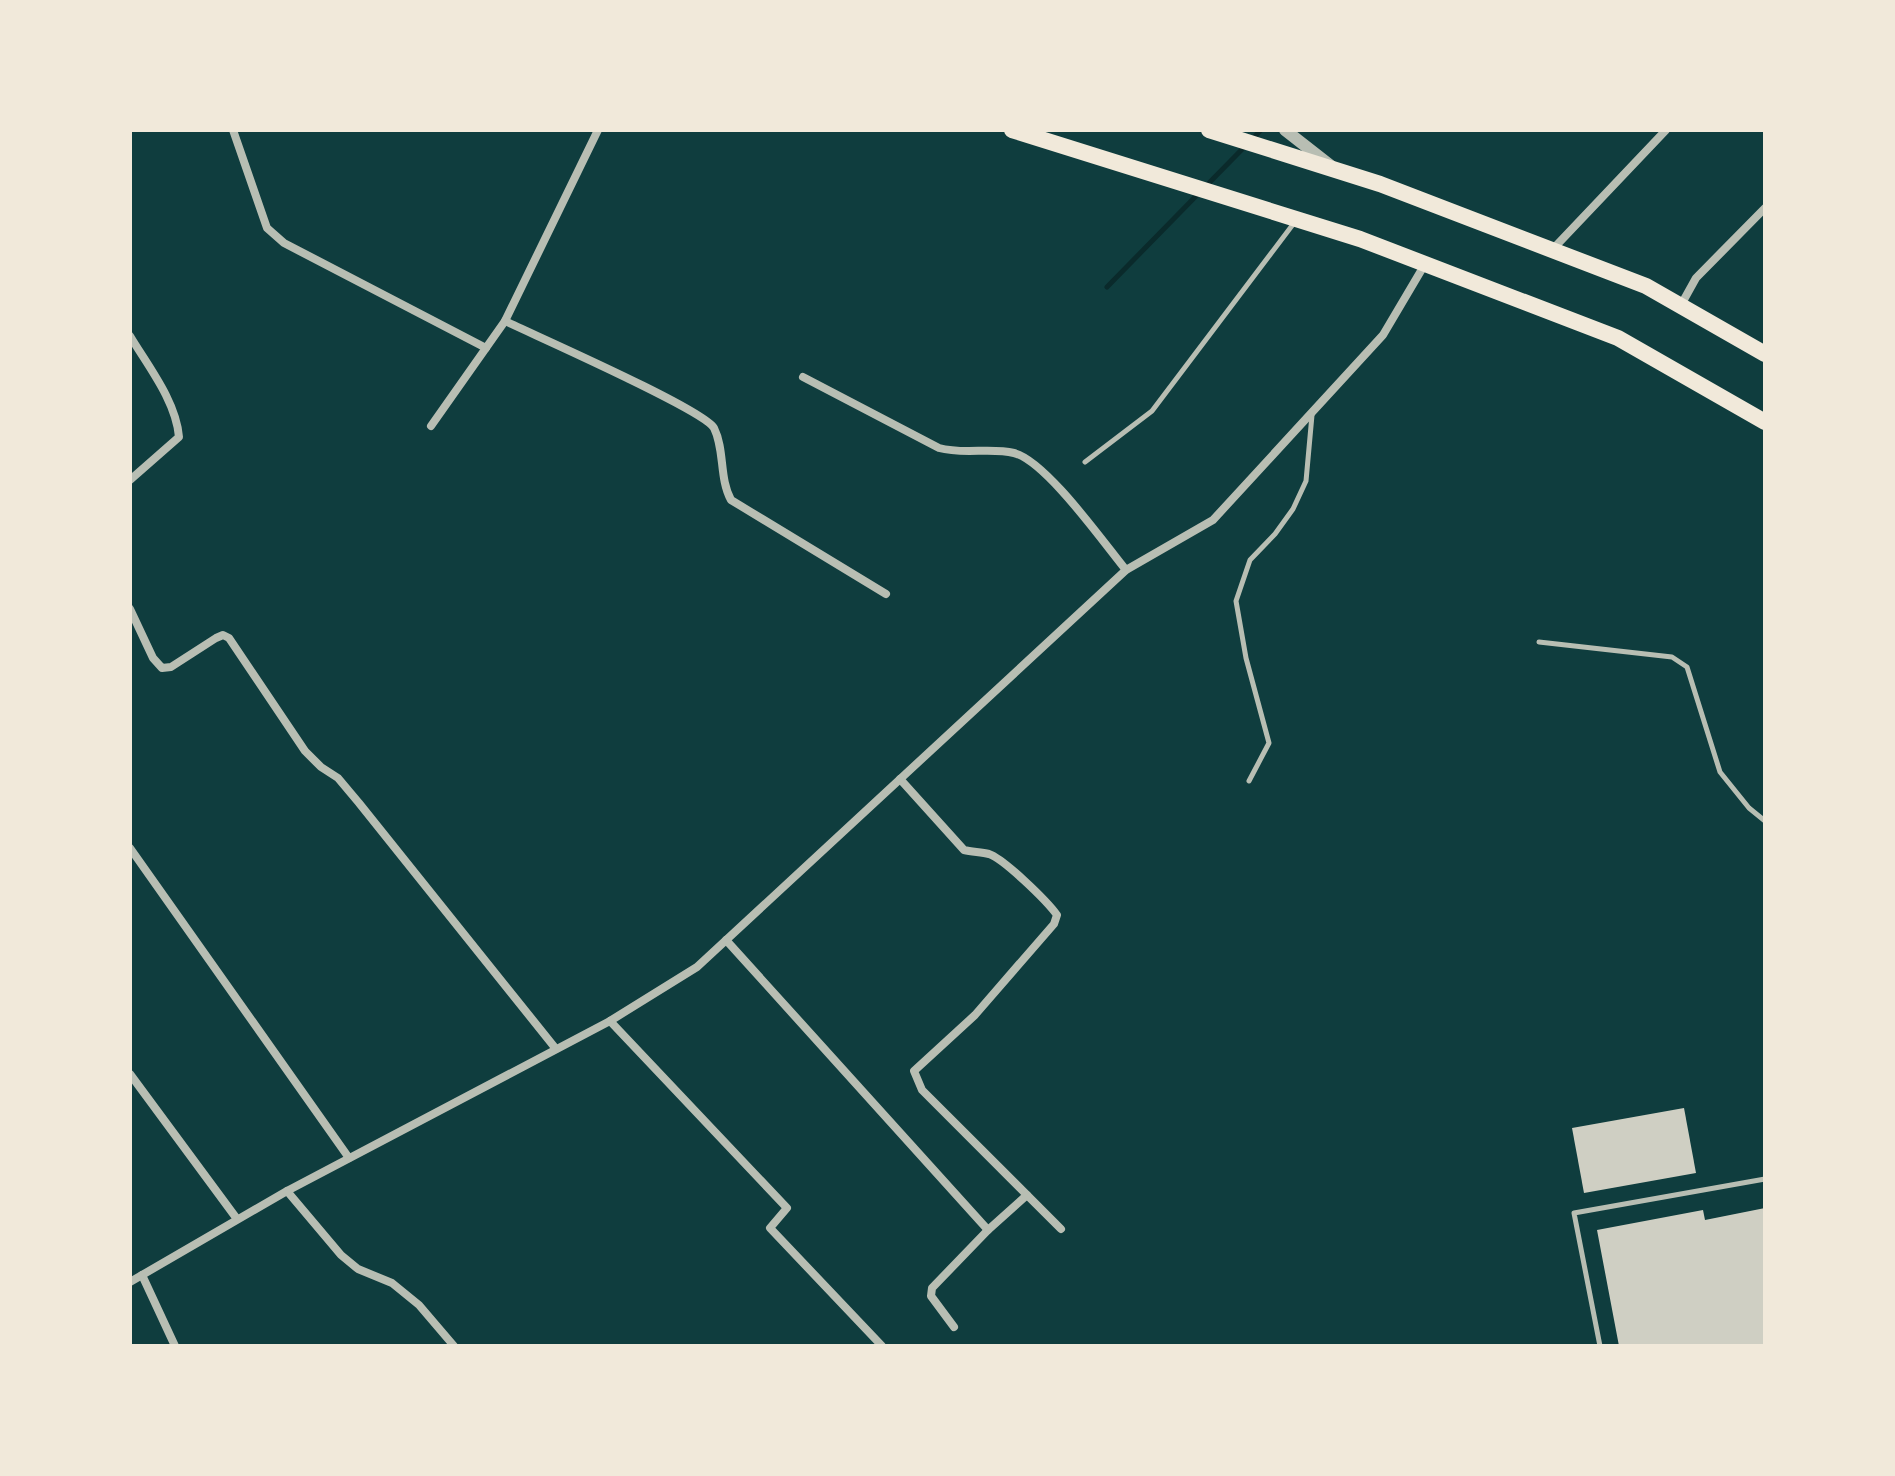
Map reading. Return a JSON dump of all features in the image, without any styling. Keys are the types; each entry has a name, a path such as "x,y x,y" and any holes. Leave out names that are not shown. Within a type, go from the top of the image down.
{"highway":[{"path":"1012,130 1360,239 1618,338 1765,422"},
{"path":"1209,130 1380,184 1646,286 1765,354"}],"street":[{"path":"233,130 267,228 284,243 486,348"},
{"path":"431,426 505,321 598,130"},
{"path":"1552,250 1666,130"},
{"path":"1286,131 1336,170"},
{"path":"1680,306 1696,278 1765,208"},
{"path":"130,1282 287,1191 610,1021 677,981 726,940 1126,570 1213,520 1383,335 1425,264"},
{"path":"505,321 668,399 709,422 716,435 724,483 731,500 886,594"},
{"path":"130,336 172,410 179,437 130,480"},
{"path":"803,377 939,448 953,452 1012,452 1031,460 1081,513 1126,570"},
{"path":"130,609 153,658 162,668 171,667 216,638 223,635 229,638 305,751 338,778 556,1049"},
{"path":"900,779 964,850 986,853 998,859 1057,915 1054,924 975,1015 914,1071 922,1090 1061,1229"},
{"path":"130,848 349,1158"},
{"path":"726,940 988,1230"},
{"path":"610,1021 787,1208 770,1228 882,1346"},
{"path":"130,1074 237,1219"},
{"path":"287,1191 341,1255 358,1269 392,1283 419,1305 454,1346"},
{"path":"954,1327 931,1296 930,1290 1027,1195"},
{"path":"142,1275 175,1346"}],"lane":[{"path":"1085,462 1152,411 1297,219"},
{"path":"1249,781 1269,743 1246,658 1236,601 1250,560 1293,509 1306,481 1313,410"},
{"path":"1539,642 1672,657 1687,667 1720,772 1749,808 1765,821"},
{"path":"1600,1346 1574,1213 1765,1179"}],"building":[{"path":"1684,1108 1696,1173 1584,1193 1572,1128"},
{"path":"1765,1208 1765,1346 1619,1346 1597,1230 1703,1210 1705,1220"}],"waterway":[{"path":"1206,186 1261,130"},
{"path":"1107,287 1199,193"}]}
